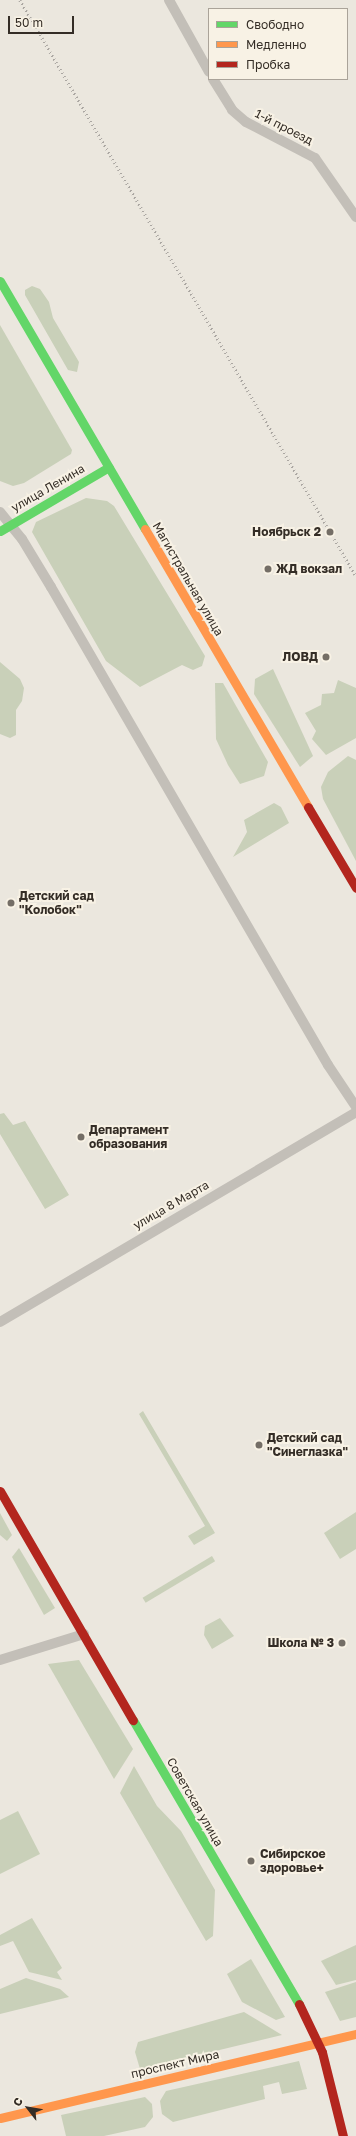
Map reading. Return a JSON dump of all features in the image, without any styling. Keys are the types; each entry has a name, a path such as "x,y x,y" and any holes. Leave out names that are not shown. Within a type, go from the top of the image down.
{"main road":[{"name":"Магистральная улица","path":"0,281 356,888"},
{"name":"улица Ленина","path":"0,531 109,467"},
{"name":"Советская улица","path":"0,1491 84,1634 319,2044 343,2136"},
{"name":"проспект Мира","path":"0,2118 319,2044 356,2034"}],"street":[{"path":"169,0 208,70"},
{"name":"1-й проезд","path":"214,80 232,110 246,122 314,158 356,217"},
{"path":"0,512 55,594 328,1065 356,1107"},
{"name":"улица 8 Марта","path":"0,1322 356,1112"},
{"path":"0,1660 84,1634"}],"green space":[{"path":"32,286 40,289 49,302 53,318 79,362 77,372 68,370 25,295 25,290"},
{"path":"0,325 72,450 71,454 24,483 13,486 0,481"},
{"path":"86,498 107,501 114,506 205,656 202,666 193,670 182,665 140,687 106,661 32,532 36,522"},
{"path":"0,662 20,679 24,688 22,701 16,710 16,735 10,738 0,734"},
{"path":"273,669 313,756 300,767 254,694 255,679"},
{"path":"338,680 356,688 356,738 326,755 312,739 316,731 305,713 321,705 322,694 334,693"},
{"path":"215,683 223,683 268,762 264,776 240,784 228,765 216,739"},
{"path":"348,756 356,760 356,861 323,799 321,787 328,772"},
{"path":"274,803 281,807 289,823 233,857 247,832 244,820"},
{"path":"4,1113 13,1125 25,1121 69,1195 45,1209 0,1134 0,1114"},
{"path":"143,1411 215,1533 194,1545 188,1536 205,1526 139,1414"},
{"path":"356,1512 356,1549 340,1559 324,1533"},
{"path":"0,1513 12,1535 7,1541 0,1535"},
{"path":"19,1548 55,1608 44,1615 12,1557"},
{"path":"212,1556 215,1561 146,1603 143,1598"},
{"path":"220,1618 234,1636 212,1649 204,1635 205,1626"},
{"path":"79,1660 133,1749 114,1779 48,1664"},
{"path":"134,1766 157,1806 181,1831 215,1890 213,1936 206,1941 120,1793"},
{"path":"18,1811 40,1854 0,1874 0,1820"},
{"path":"32,1918 62,1968 57,1972 62,1980 29,1972 13,1941 0,1946 0,1935"},
{"path":"356,1945 356,1980 336,1985 321,1961"},
{"path":"251,1959 285,2017 276,2020 242,2002 227,1974"},
{"path":"26,1978 60,1989 69,1997 0,2014 0,1989"},
{"path":"356,1982 356,2017 340,2021 325,1992"},
{"path":"244,2012 282,2035 140,2069 135,2052 138,2042"},
{"path":"299,2061 307,2089 282,2094 279,2082 263,2086 265,2099 173,2122 162,2114 160,2101 166,2091"},
{"path":"145,2097 152,2104 153,2117 145,2127 104,2136 66,2136 61,2115"}],"railway":[{"path":"20,0 356,576"}],"traffic: fast":[{"path":"0,281 145,529"},
{"path":"0,531 109,467"},
{"path":"133,1720 299,2004"}],"traffic: slow":[{"path":"145,529 308,807"},
{"path":"0,2118 356,2034"}],"traffic: jam":[{"path":"308,807 356,888"},
{"path":"0,1491 133,1720"},
{"path":"299,2004 322,2052 343,2136"}],"place":[{"name":"Ноябрьск 2","path":"330,532"},
{"name":"ЖД вокзал","path":"268,569"},
{"name":"ЛОВД","path":"326,657"},
{"name":"Детский сад \"Колобок\"","path":"11,903"},
{"name":"Департамент образования","path":"81,1137"},
{"name":"Детский сад \"Синеглазка\"","path":"259,1445"},
{"name":"Школа № 3","path":"342,1643"},
{"name":"Сибирское здоровье+","path":"251,1861"}]}
